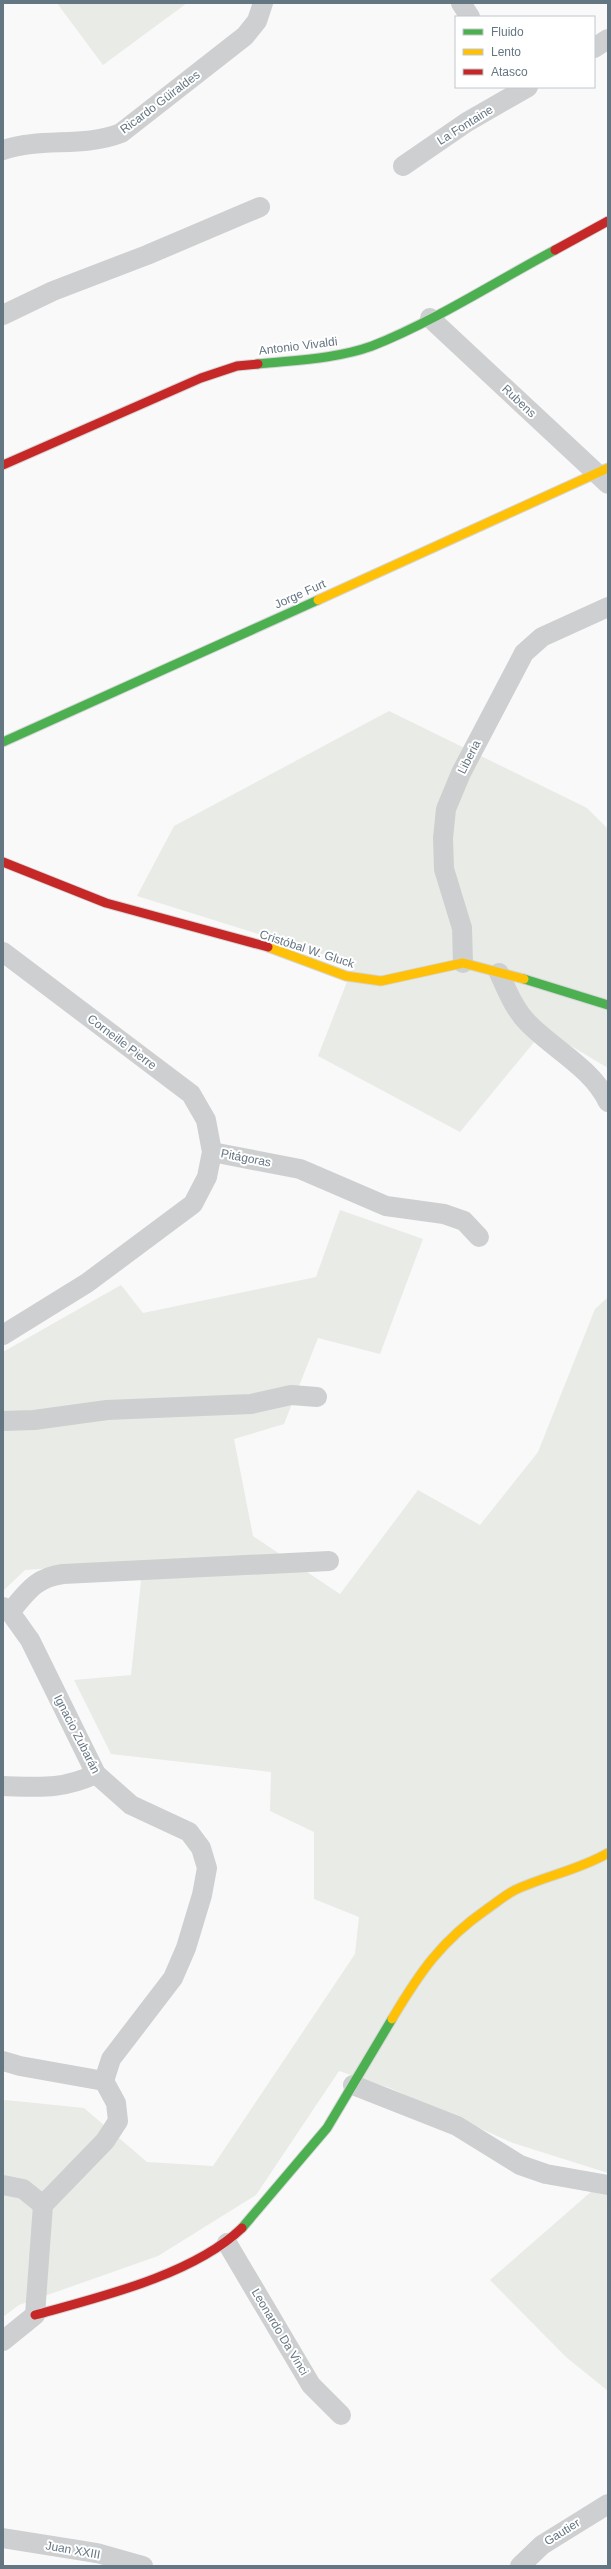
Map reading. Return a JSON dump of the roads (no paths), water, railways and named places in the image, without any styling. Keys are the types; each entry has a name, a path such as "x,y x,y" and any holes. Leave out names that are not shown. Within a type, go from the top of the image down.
{"street":[{"name":"Ricardo Güiraldes","path":"3,150 18,145 103,140 121,132 245,36 258,21 263,3"},
{"path":"460,3 469,16"},
{"path":"595,47 608,38"},
{"name":"La Fontaine","path":"403,166 467,122 523,88"},
{"path":"3,315 53,291 147,255 260,207"},
{"name":"Antonio Vivaldi","path":"3,465 194,382 230,369 273,361 331,356 371,346 430,318 608,221"},
{"name":"Rubens","path":"430,318 604,475"},
{"name":"Jorge Furt","path":"3,742 604,475"},
{"name":"Liberia","path":"463,964 462,928 444,869 443,838 446,810 458,780 524,653 542,637 608,607"},
{"name":"Cristóbal W. Gluck","path":"3,862 106,903 278,950 346,976 381,981 463,964 571,992 608,1005"},
{"name":"Corneille Pierre","path":"3,952 190,1094 206,1120 212,1152"},
{"path":"499,973 515,1007 528,1023 589,1076 608,1102"},
{"name":"Pitágoras","path":"3,1335 87,1283 193,1204 208,1177 212,1152 300,1169 386,1206 444,1214 464,1221 479,1236"},
{"path":"3,1421 34,1420 107,1410 251,1404 291,1395 317,1397"},
{"path":"7,1609 35,1583 57,1575 329,1561"},
{"name":"Ignacio Zubarán","path":"7,1609 30,1640 96,1774 131,1806 189,1832 201,1848 207,1868 202,1895 186,1948 173,1978 111,2059 104,2081"},
{"path":"3,1786 51,1787 74,1784 96,1774"},
{"path":"3,2341 35,2314 128,2289 204,2256 227,2243 249,2222 327,2128 420,1972 464,1925 513,1891 551,1875 591,1863 608,1853"},
{"path":"3,2061 20,2066 104,2081 116,2103 118,2121 105,2141 43,2205 35,2314"},
{"path":"353,2085 457,2126 520,2165 546,2174 608,2185"},
{"path":"3,2185 23,2190 43,2205"},
{"name":"Leonardo Da Vinci","path":"227,2243 311,2386 341,2415"},
{"name":"Gautier","path":"520,2566 542,2545 608,2504"},
{"name":"Juan XXIII","path":"3,2538 97,2553 143,2566"}]}
